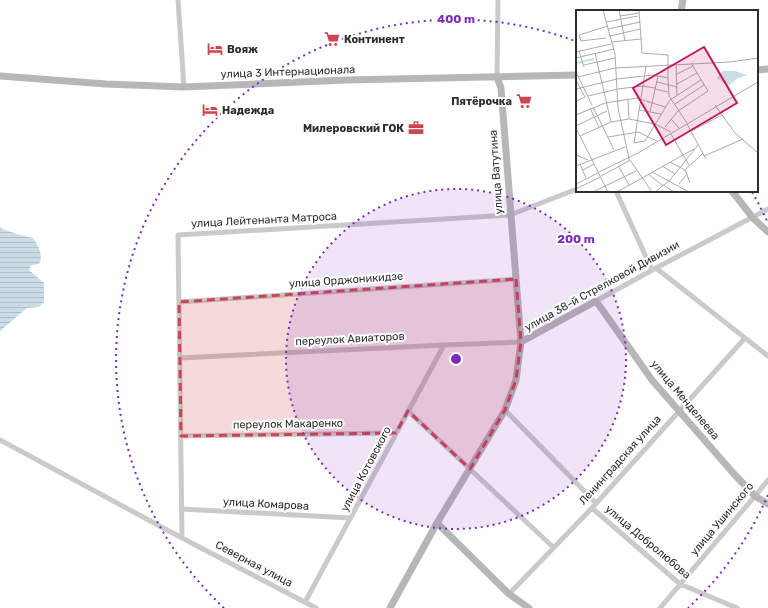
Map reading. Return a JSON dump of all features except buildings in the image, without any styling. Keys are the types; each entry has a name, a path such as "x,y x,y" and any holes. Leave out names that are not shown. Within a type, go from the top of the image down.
{"main road":[{"path":"681,10 683,0"},
{"path":"758,70 768,69"},
{"name":"улица 3 Интернационала","path":"0,76 106,84 184,87 346,80 576,75"},
{"name":"улица Ватутина","path":"497,77 500,88 521,342"},
{"path":"733,192 753,218 768,232"},
{"name":"улица 38-й Стрелковой Дивизии","path":"390,608 437,523 505,410 516,380 521,342 596,301"},
{"name":"улица Менделеева","path":"596,301 652,380 734,474 756,496 768,504"},
{"path":"437,523 509,594 528,608"}],"street":[{"path":"178,0 184,87"},
{"name":"улица Ватутина","path":"497,77 498,0"},
{"name":"улица Лейтенанта Матроса","path":"182,538 178,235 510,215 576,189"},
{"path":"616,192 654,269 768,356"},
{"name":"улица 38-й Стрелковой Дивизии","path":"596,301 768,209"},
{"name":"улица Орджоникидзе","path":"179,302 516,279"},
{"name":"Ленинградская улица","path":"509,594 592,508 745,338"},
{"name":"переулок Авиаторов","path":"180,358 521,342"},
{"name":"улица Котовского","path":"305,602 444,345"},
{"name":"улица Добролюбова","path":"505,410 596,503"},
{"path":"408,411 553,548"},
{"name":"переулок Макаренко","path":"181,436 396,433"},
{"name":"Северная улица","path":"0,440 316,608"},
{"name":"улица Ушинского","path":"660,608 768,480"},
{"name":"улица Добролюбова","path":"592,508 680,584 737,608"},
{"name":"улица Комарова","path":"182,509 350,518"}],"highlighted area":[{"path":"516,279 521,342 516,380 505,410 470,469 408,411 396,433 181,436 179,302"}],"water":[{"path":"0,227 11,232 33,238 37,244 41,258 39,264 31,265 29,270 44,283 44,302 39,307 27,308 0,331"}],"place":[{"name":"Континент","path":"332,39"},
{"name":"Вояж","path":"215,49"},
{"name":"Пятёрочка","path":"524,101"},
{"name":"Надежда","path":"210,110"},
{"name":"Милеровский ГОК","path":"416,128"}]}
